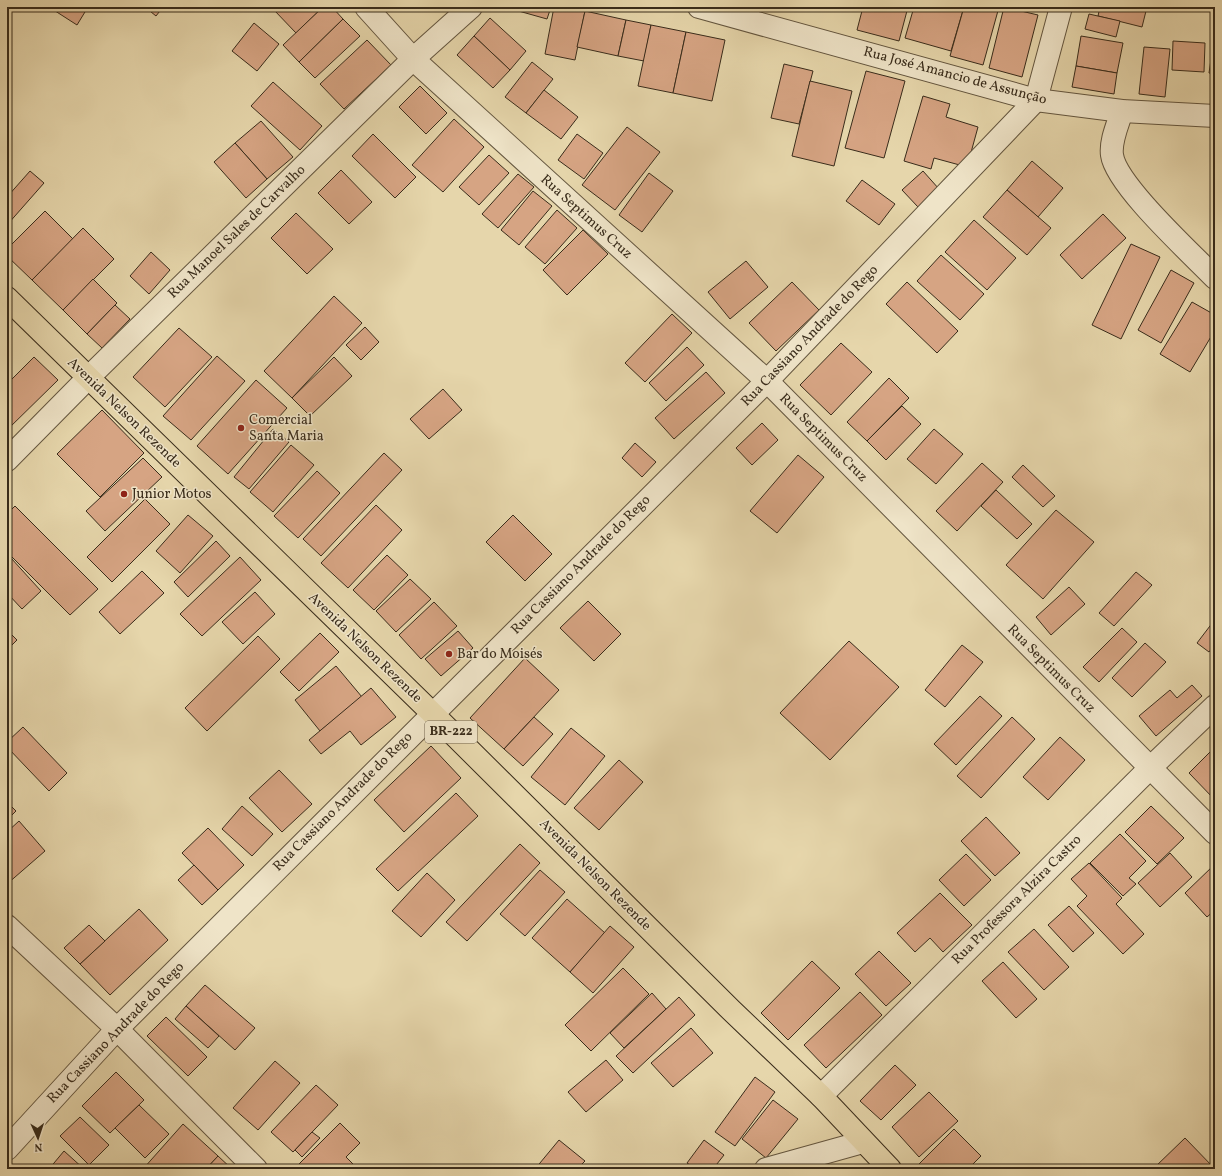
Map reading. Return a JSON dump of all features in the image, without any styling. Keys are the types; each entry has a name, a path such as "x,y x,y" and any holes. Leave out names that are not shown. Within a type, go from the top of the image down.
{"main road":[{"name":"Avenida Nelson Rezende","path":"7,298 432,713 731,1010 821,1096 890,1169"}],"street":[{"name":"Rua Septimus Cruz","path":"366,7 413,59 767,381 1149,769 1215,833"},
{"name":"Rua Manoel Sales de Carvalho","path":"7,460 88,378 413,59 471,7"},
{"name":"Rua José Amancio de Assunção","path":"699,7 1036,100 1122,111 1215,116"},
{"name":"Rua Cassiano Andrade do Rego","path":"7,1149 117,1029 432,713 767,381 1036,100 1061,7"},
{"path":"1122,111 1111,153 1116,169 1142,203 1215,278"},
{"name":"Rua Professora Alzira Castro","path":"821,1096 1149,769 1215,706"},
{"path":"7,926 117,1029 256,1169"},
{"path":"766,1169 863,1142"}],"building":[{"path":"49,7 88,7 77,25"},
{"path":"145,7 163,7 156,16"},
{"path":"277,7 323,7 296,33 274,10"},
{"path":"323,7 332,7 343,19 299,62 283,45"},
{"path":"515,7 551,7 547,19 515,10"},
{"path":"554,7 567,7 585,11 575,60 545,54"},
{"path":"863,7 908,7 899,41 857,30"},
{"path":"914,7 964,7 951,51 905,38"},
{"path":"964,7 999,7 983,65 950,56"},
{"path":"1004,7 1038,15 1022,77 989,68"},
{"path":"1100,7 1147,7 1142,27 1098,16"},
{"path":"585,11 626,20 618,56 577,47"},
{"path":"1089,14 1120,21 1116,37 1085,29"},
{"path":"490,18 526,51 510,70 474,36"},
{"path":"343,19 360,36 315,78 299,62"},
{"path":"626,20 651,25 644,61 618,56"},
{"path":"254,23 279,44 257,71 232,51"},
{"path":"651,25 686,32 673,93 638,86"},
{"path":"686,32 725,40 712,101 673,93"},
{"path":"1215,32 1215,74 1209,73"},
{"path":"474,36 510,70 493,88 457,55"},
{"path":"1081,36 1123,43 1117,73 1076,66"},
{"path":"367,40 391,65 344,109 320,84"},
{"path":"1173,41 1205,43 1204,72 1172,70"},
{"path":"1144,47 1170,49 1165,97 1139,94"},
{"path":"532,62 553,79 526,113 505,97"},
{"path":"784,64 813,71 799,124 771,118"},
{"path":"1076,66 1117,73 1114,94 1072,87"},
{"path":"866,71 905,81 884,158 845,148"},
{"path":"810,81 852,91 834,166 792,156"},
{"path":"273,82 322,126 300,150 251,106"},
{"path":"420,86 447,113 426,134 399,107"},
{"path":"544,90 578,117 561,139 526,113"},
{"path":"923,96 950,104 946,117 978,127 967,167 934,158 931,169 904,161"},
{"path":"454,119 484,147 443,192 412,165"},
{"path":"261,121 293,157 267,179 235,143"},
{"path":"627,127 660,152 615,210 582,185"},
{"path":"373,134 416,177 395,198 352,156"},
{"path":"577,134 603,153 584,179 558,160"},
{"path":"235,143 267,179 246,198 214,162"},
{"path":"489,155 509,173 479,205 459,187"},
{"path":"1032,161 1063,188 1038,217 1007,190"},
{"path":"341,170 372,202 349,224 318,193"},
{"path":"30,171 44,183 7,225 7,197"},
{"path":"923,171 939,189 918,207 902,190"},
{"path":"649,173 673,191 642,232 619,215"},
{"path":"518,174 534,187 498,228 482,214"},
{"path":"862,180 895,204 879,225 846,201"},
{"path":"1007,190 1051,228 1027,255 983,217"},
{"path":"533,191 552,206 519,245 501,230"},
{"path":"557,210 577,228 545,264 525,247"},
{"path":"45,211 73,239 32,280 7,256 7,249"},
{"path":"296,213 333,249 307,274 271,238"},
{"path":"1103,214 1126,238 1082,279 1060,255"},
{"path":"974,220 1016,258 987,290 945,252"},
{"path":"83,228 114,259 63,310 32,280"},
{"path":"583,230 608,254 567,295 543,270"},
{"path":"1131,244 1160,257 1121,339 1092,325"},
{"path":"151,252 170,270 149,294 130,276"},
{"path":"941,255 984,294 960,320 917,281"},
{"path":"746,261 768,287 730,319 708,292"},
{"path":"1171,270 1194,283 1161,343 1138,330"},
{"path":"93,279 117,303 87,334 63,310"},
{"path":"792,282 819,310 776,351 749,323"},
{"path":"907,282 958,331 937,353 886,304"},
{"path":"334,296 362,323 292,398 264,371"},
{"path":"1192,302 1215,315 1215,330 1190,372 1160,354"},
{"path":"115,305 130,319 102,348 87,334"},
{"path":"672,314 692,333 645,382 625,363"},
{"path":"365,327 379,342 361,360 346,345"},
{"path":"179,328 212,357 165,407 133,377"},
{"path":"841,343 872,372 831,415 800,385"},
{"path":"687,347 704,365 666,401 649,383"},
{"path":"7,349 12,354 7,359"},
{"path":"217,356 245,381 191,440 163,416"},
{"path":"34,357 58,380 7,430 7,380 9,382"},
{"path":"334,357 352,376 310,416 292,398"},
{"path":"706,372 725,393 674,439 655,418"},
{"path":"889,378 909,398 867,441 847,422"},
{"name":"Comercial Santa Maria","path":"256,380 287,408 228,474 197,446"},
{"path":"443,389 462,410 429,439 410,419"},
{"path":"902,406 921,424 886,460 867,441"},
{"path":"102,410 144,453 100,497 57,454"},
{"path":"762,423 778,440 752,465 736,448"},
{"path":"273,429 289,442 249,489 234,477"},
{"path":"934,429 963,454 936,484 907,459"},
{"path":"635,443 656,462 642,477 622,458"},
{"path":"291,445 314,465 273,512 250,492"},
{"path":"384,453 402,470 321,556 303,539"},
{"path":"798,455 824,477 777,533 750,511"},
{"name":"Junior Motos","path":"143,458 162,477 105,531 86,511"},
{"path":"982,463 1003,482 957,531 936,511"},
{"path":"1023,465 1055,496 1043,507 1012,477"},
{"path":"317,471 340,493 298,538 274,516"},
{"path":"996,490 1032,524 1017,539 981,506"},
{"path":"145,499 170,524 112,582 87,557"},
{"path":"376,505 402,530 348,588 321,563"},
{"path":"15,506 98,589 70,615 7,552 7,514"},
{"path":"1056,510 1094,542 1043,599 1006,565"},
{"path":"188,515 213,536 180,573 156,551"},
{"path":"513,515 552,554 525,581 486,542"},
{"path":"216,541 230,556 188,597 174,582"},
{"path":"387,555 408,575 374,610 353,590"},
{"path":"240,557 261,580 202,636 180,614"},
{"path":"11,558 41,591 22,609 7,593 7,561"},
{"path":"142,571 164,593 120,634 99,612"},
{"path":"1136,572 1152,585 1114,626 1099,613"},
{"path":"410,579 431,599 396,632 376,611"},
{"path":"1069,587 1085,604 1051,635 1036,617"},
{"path":"255,592 275,614 243,644 222,622"},
{"path":"588,601 621,634 594,661 560,628"},
{"path":"434,602 457,626 421,659 399,635"},
{"path":"1213,622 1215,624 1215,644 1209,652 1197,643"},
{"path":"1122,628 1137,642 1099,682 1083,667"},
{"path":"7,630 17,640 7,650"},
{"name":"Bar do Moisés","path":"458,631 473,648 441,676 425,659"},
{"path":"320,633 339,652 299,691 280,672"},
{"path":"258,636 280,659 207,731 185,708"},
{"path":"849,641 899,687 830,760 780,713"},
{"path":"1145,643 1166,662 1132,697 1112,678"},
{"path":"962,645 983,662 945,707 925,690"},
{"path":"525,658 559,690 504,749 470,718"},
{"path":"336,666 362,697 320,731 295,700"},
{"path":"1192,685 1202,696 1156,736 1139,716 1170,690 1177,698"},
{"path":"371,688 396,717 361,745 350,731 321,754 309,740"},
{"path":"980,696 1002,716 956,765 934,744"},
{"path":"534,717 553,734 523,766 504,749"},
{"path":"1012,717 1035,739 981,798 957,776"},
{"path":"23,727 67,773 49,791 7,747 7,742"},
{"path":"571,728 605,756 565,805 531,777"},
{"path":"1060,737 1085,760 1048,800 1023,777"},
{"path":"431,746 461,778 404,832 374,800"},
{"path":"1215,747 1215,800 1189,773"},
{"path":"619,760 643,782 599,830 574,808"},
{"path":"279,770 312,804 282,832 249,798"},
{"path":"456,793 478,816 398,891 376,869"},
{"path":"7,802 16,811 7,820"},
{"path":"242,806 273,834 252,856 222,829"},
{"path":"1151,806 1184,838 1157,864 1125,832"},
{"path":"986,817 1020,853 995,876 961,841"},
{"path":"19,821 45,851 7,884 7,832"},
{"path":"208,828 244,865 218,890 182,853"},
{"path":"1120,834 1146,861 1129,878 1136,884 1123,896 1090,863"},
{"path":"520,844 540,863 467,941 446,922"},
{"path":"1170,853 1192,877 1160,907 1138,883"},
{"path":"966,854 991,880 964,906 939,880"},
{"path":"1089,863 1122,898 1116,904 1144,934 1123,954 1077,906 1087,896 1071,879"},
{"path":"194,865 218,890 202,905 178,880"},
{"path":"1214,865 1215,910 1207,917 1185,893"},
{"path":"540,870 565,892 525,936 500,914"},
{"path":"427,873 455,900 421,937 392,911"},
{"path":"940,893 972,925 943,952 930,938 915,952 897,933"},
{"path":"567,899 605,933 570,972 532,938"},
{"path":"1069,906 1094,933 1073,952 1048,925"},
{"path":"139,909 168,940 110,995 80,964"},
{"path":"89,925 105,941 80,964 64,948"},
{"path":"610,926 634,947 593,993 570,972"},
{"path":"1034,929 1069,967 1044,990 1008,952"},
{"path":"879,951 911,983 886,1006 855,974"},
{"path":"812,961 840,988 788,1040 761,1013"},
{"path":"1003,962 1037,999 1016,1018 982,981"},
{"path":"623,968 649,994 591,1051 565,1025"},
{"path":"205,985 255,1028 235,1050 186,1006"},
{"path":"860,992 882,1015 826,1068 804,1045"},
{"path":"652,993 666,1009 624,1048 610,1033"},
{"path":"679,997 695,1015 633,1073 616,1056"},
{"path":"186,1006 219,1036 208,1048 175,1019"},
{"path":"166,1017 207,1057 188,1076 147,1036"},
{"path":"691,1028 713,1053 673,1087 651,1063"},
{"path":"606,1060 623,1080 586,1112 568,1092"},
{"path":"275,1061 300,1083 258,1130 233,1108"},
{"path":"895,1065 916,1085 881,1120 860,1101"},
{"path":"116,1072 144,1100 110,1133 82,1106"},
{"path":"755,1077 775,1092 735,1146 715,1132"},
{"path":"316,1085 338,1105 293,1152 271,1132"},
{"path":"929,1092 958,1121 919,1157 892,1127"},
{"path":"773,1100 798,1119 766,1158 742,1139"},
{"path":"139,1105 169,1134 145,1158 115,1128"},
{"path":"80,1117 109,1145 89,1165 60,1136"},
{"path":"340,1123 360,1143 346,1157 358,1169 294,1169"},
{"path":"183,1124 218,1156 206,1169 143,1169"},
{"path":"954,1129 981,1156 968,1169 925,1169 919,1164"},
{"path":"312,1132 320,1138 302,1157 295,1150"},
{"path":"1185,1138 1215,1169 1154,1168"},
{"path":"559,1140 585,1161 577,1169 535,1169"},
{"path":"704,1140 724,1155 713,1169 696,1169 687,1163"},
{"path":"64,1151 84,1169 49,1169"},
{"path":"218,1156 232,1169 206,1169"}],"place":[{"name":"Comercial Santa Maria","path":"241,428"},
{"name":"Junior Motos","path":"124,494"},
{"name":"Bar do Moisés","path":"449,654"}]}
